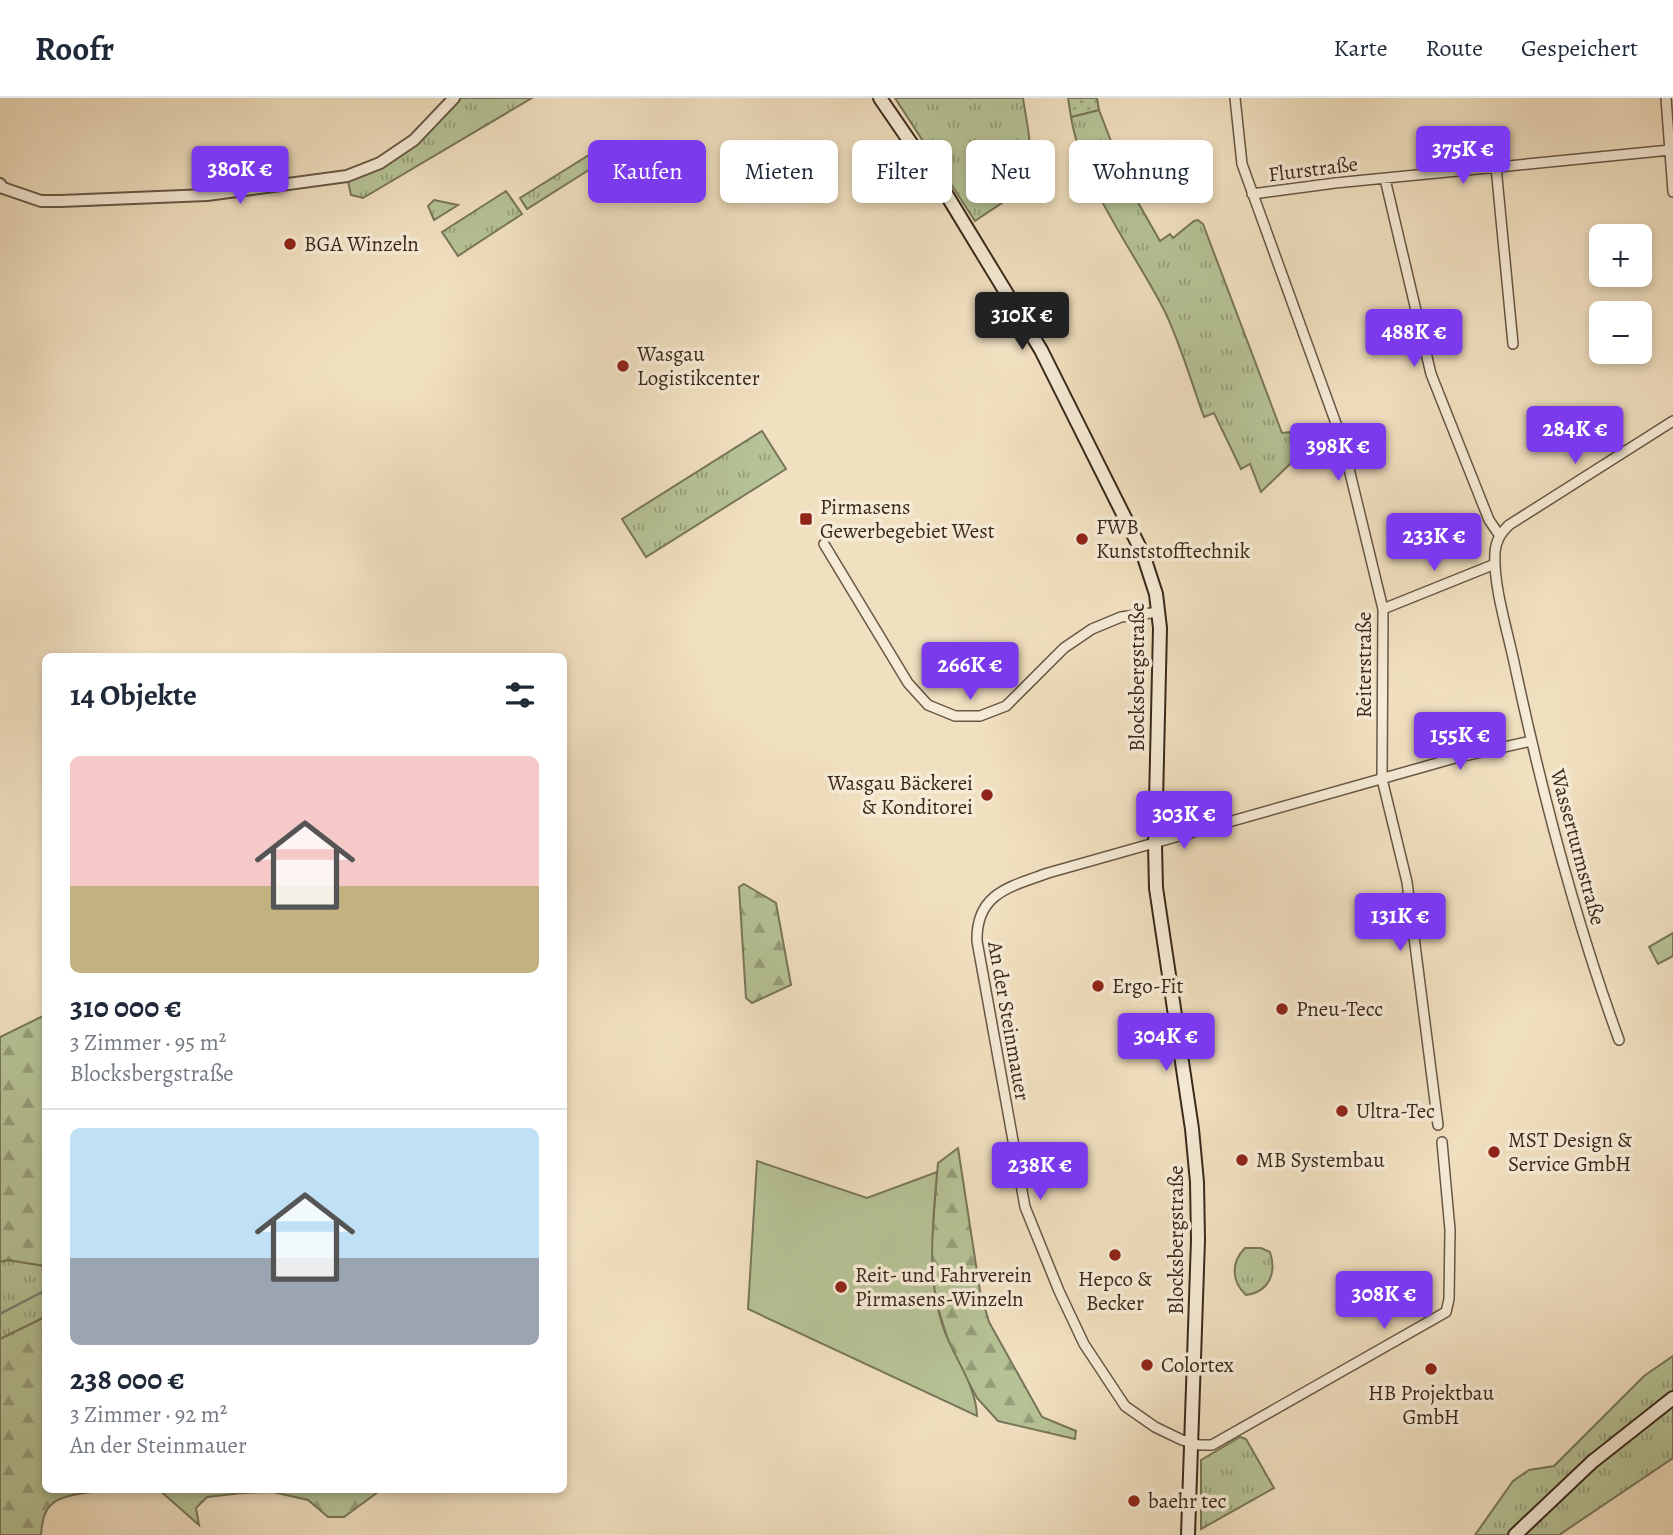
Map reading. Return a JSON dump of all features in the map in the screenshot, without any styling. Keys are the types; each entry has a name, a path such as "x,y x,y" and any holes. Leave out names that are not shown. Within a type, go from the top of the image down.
{"main road":[{"name":"Blocksbergstraße","path":"880,98 955,208 1041,350 1152,577 1158,612 1156,888 1192,1129 1197,1182 1198,1240 1188,1535"},
{"path":"1515,1535 1592,1462 1673,1398"}],"street":[{"path":"0,184 3,188 41,201 61,201 207,195 347,176 380,163 414,140 454,98"},
{"name":"Reiterstraße","path":"1235,98 1242,164 1342,440 1383,609 1382,779 1407,882 1438,1125"},
{"path":"1666,98 1673,192"},
{"name":"Flurstraße","path":"1252,194 1670,150"},
{"path":"1496,167 1513,344"},
{"path":"1385,179 1431,374 1489,520 1500,536 1509,525 1673,421"},
{"name":"Wasserturmstraße","path":"1500,536 1495,550 1495,564 1531,741 1579,918 1619,1040"},
{"path":"824,544 908,683 928,705 955,716 979,716 1006,706 1064,648 1091,629 1121,617 1158,612"},
{"path":"1383,609 1495,564"},
{"path":"1155,845 1455,758 1531,741"},
{"name":"An der Steinmauer","path":"1155,845 1048,873 999,892 979,917 976,941 1025,1207 1048,1268 1084,1343 1125,1406 1155,1427 1191,1443"},
{"path":"1191,1443 1204,1446 1217,1442 1446,1312 1449,1299 1450,1230 1442,1142"}],"green space":[{"path":"454,98 532,98 363,198 351,195 347,176 380,163"},
{"path":"895,98 1023,98 1029,140 966,140 966,203 1001,203 975,221 952,186 952,140 922,140"},
{"path":"1068,98 1097,98 1099,110 1071,117"},
{"path":"1099,110 1111,140 1077,140 1071,117"},
{"path":"588,156 588,170 527,209 520,198"},
{"path":"506,191 522,214 458,256 442,232"},
{"path":"434,200 458,205 434,220 428,206"},
{"path":"1102,203 1138,203 1160,241 1170,234 1173,238 1194,221 1198,220 1203,224 1282,433 1290,432 1298,453 1261,492 1250,464 1241,469 1214,413 1204,417 1168,319"},
{"path":"762,431 786,469 646,557 622,519"},
{"path":"744,884 776,903 791,985 752,1003 746,998 739,887"},
{"path":"1673,933 1673,956 1658,964 1649,947"},
{"path":"42,1016 42,1266 8,1260 0,1262 0,1037"},
{"path":"958,1148 980,1291 989,1322 1042,1417 1076,1431 1075,1439 998,1421 977,1398 950,1347 935,1298 931,1247 938,1163"},
{"name":"Reit- und Fahrverein Pirmasens-Winzeln","path":"757,1161 867,1198 937,1172 932,1250 934,1289 943,1327 973,1393 977,1416 748,1309"},
{"path":"1245,1248 1261,1248 1270,1252 1272,1260 1272,1274 1266,1286 1246,1295 1235,1278 1237,1259"},
{"path":"8,1260 42,1266 42,1318 0,1339 0,1262"},
{"path":"42,1318 42,1493 88,1493 59,1499 52,1504 44,1518 41,1535 0,1535 0,1339"},
{"path":"1673,1356 1673,1458 1559,1535 1475,1535 1513,1481 1529,1470 1554,1466 1644,1376"},
{"path":"1240,1437 1246,1439 1274,1488 1201,1529 1201,1460"},
{"path":"163,1493 242,1493 207,1497 196,1508 199,1525"},
{"path":"277,1493 377,1493 344,1517 328,1517 308,1500"}],"waterway":[{"path":"0,1314 42,1292"}],"place":[{"name":"BGA Winzeln","path":"290,244"},
{"name":"Wasgau Logistikcenter","path":"623,366"},
{"name":"Pirmasens Gewerbegebiet West","path":"806,519"},
{"name":"FWB Kunststofftechnik","path":"1082,539"},
{"name":"Wasgau Bäckerei & Konditorei","path":"987,795"},
{"name":"Ergo-Fit","path":"1098,986"},
{"name":"Pneu-Tecc","path":"1282,1009"},
{"name":"Ultra-Tec","path":"1342,1111"},
{"name":"MST Design & Service GmbH","path":"1494,1152"},
{"name":"MB Systembau","path":"1242,1160"},
{"name":"Hepco & Becker","path":"1115,1255"},
{"name":"Reit- und Fahrverein Pirmasens-Winzeln","path":"841,1287"},
{"name":"Colortex","path":"1147,1365"},
{"name":"HB Projektbau GmbH","path":"1431,1369"},
{"name":"baehr tec","path":"1134,1501"}]}
